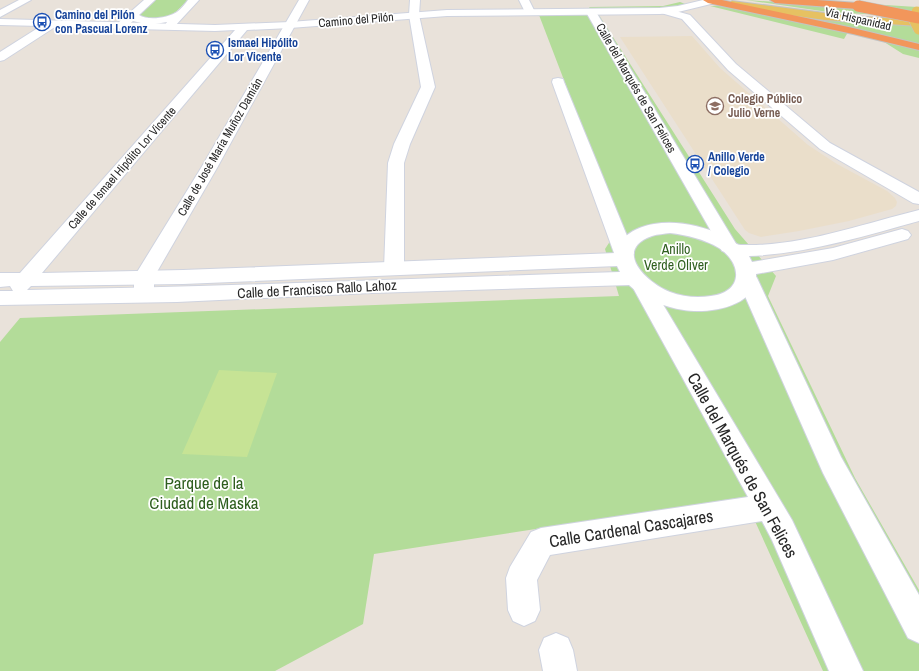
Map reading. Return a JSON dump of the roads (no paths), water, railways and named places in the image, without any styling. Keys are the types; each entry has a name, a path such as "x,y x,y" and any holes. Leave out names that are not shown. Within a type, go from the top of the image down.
{"highway":[{"name":"Vía Hispanidad","path":"775,0 858,6 919,15"},
{"name":"Vía Hispanidad","path":"713,1 919,47"}],"main road":[{"path":"738,0 820,12 869,17 919,15"},
{"path":"713,1 819,17 876,22 919,23"},
{"path":"919,15 915,17 915,22 919,29"}],"street":[{"path":"0,14 26,0"},
{"path":"120,26 150,0"},
{"path":"167,27 194,0"},
{"name":"Calle de José María Muñoz Damián","path":"144,286 304,0"},
{"path":"524,0 530,12"},
{"name":"Camino del Pilón","path":"0,22 167,27 244,27 290,25 414,7 530,12 665,11 713,1"},
{"path":"394,268 396,163 402,144 428,87 414,7"},
{"path":"665,11 686,17 732,67 825,146 919,199"},
{"name":"Calle del Marqués de San Felices","path":"591,12 731,249"},
{"path":"133,15 137,19 147,20 160,20 179,15"},
{"path":"0,57 5,50 52,24"},
{"name":"Calle de Ismael Hipólito Lor Vicente","path":"3,302 25,280 244,27"},
{"path":"558,82 624,256 627,268 638,282"},
{"path":"731,249 762,250 808,242 849,234 919,215"},
{"path":"624,256 628,245 639,235 656,229 670,228 701,233 716,239 731,249 742,260 746,274 832,465 919,627"},
{"path":"746,274 833,254 919,230"},
{"name":"Calle de Francisco Rallo Lahoz","path":"3,302 144,286 394,268 596,262 624,256"},
{"name":"Calle de Francisco Rallo Lahoz","path":"0,280 144,286 638,282 661,296 683,303 705,305 724,302 736,296 743,288 746,274"},
{"name":"Calle del Marqués de San Felices","path":"638,282 782,530 846,671"},
{"name":"Calle Cardenal Cascajares","path":"524,610 521,578 541,542 769,507"}],"place":[{"name":"Camino del Pilón con Pascual Lorenz","path":"42,22"},
{"name":"Ismael Hipólito Lor Vicente","path":"215,50"},
{"name":"Colegio Público Julio Verne","path":"715,106"},
{"name":"Anillo Verde / Colegio","path":"695,164"}],"park label":[{"name":"Anillo Verde Oliver","path":"676,258"},
{"name":"Parque de la Ciudad de Maska","path":"204,492"}]}
